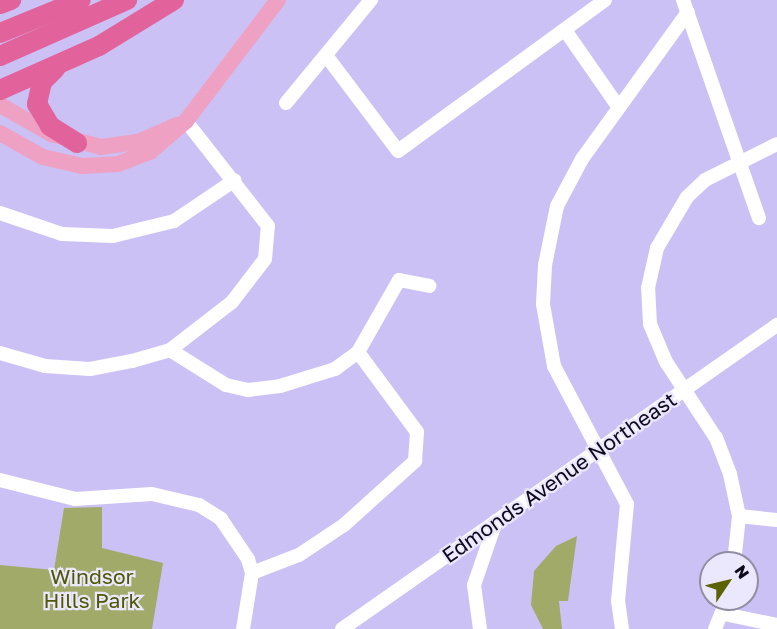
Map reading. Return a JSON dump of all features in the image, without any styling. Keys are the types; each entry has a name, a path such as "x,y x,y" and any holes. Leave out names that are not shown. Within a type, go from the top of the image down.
{"highway":[{"path":"0,4 11,0"},
{"path":"0,33 81,0"},
{"path":"0,56 127,0"},
{"path":"0,90 63,63 174,0"},
{"path":"63,63 42,82 37,104 50,126 77,143"}],"main road":[{"path":"0,133 43,157 97,166 150,152 186,121 278,0"},
{"path":"0,105 77,143 127,145 186,121"}],"street":[{"path":"328,58 398,151 567,33 605,0"},
{"path":"286,103 328,58 364,2"},
{"path":"622,629 618,601 627,504 554,366 543,304 545,266 557,206 617,105 685,6"},
{"path":"685,6 736,163 759,218"},
{"path":"567,33 617,105"},
{"path":"0,353 45,366 90,369 170,350 232,302 265,259 264,216 186,121"},
{"path":"735,551 739,516 716,438 684,388 650,324 648,288 657,248 687,197 736,163 777,144"},
{"path":"0,213 62,234 113,236 174,221 235,180"},
{"path":"170,350 208,377 248,390 319,376 358,352 394,284 429,286"},
{"name":"Edmonds Avenue Northeast","path":"342,629 597,448 777,325"},
{"path":"252,573 299,555 344,525 415,461 420,443 417,432 358,352"},
{"path":"0,480 75,499 152,494 199,505 221,519 241,545 252,573 243,629"},
{"path":"739,516 777,520"},
{"path":"480,629 474,585 496,520"},
{"path":"715,629 725,611"},
{"path":"724,614 777,625"}],"green space":[{"name":"Windsor Hills Park","path":"102,507 102,548 163,563 152,629 0,629 0,565 54,570 64,508"},
{"path":"577,536 568,601 559,601 562,629 543,629 531,605 534,571 556,546"}]}
